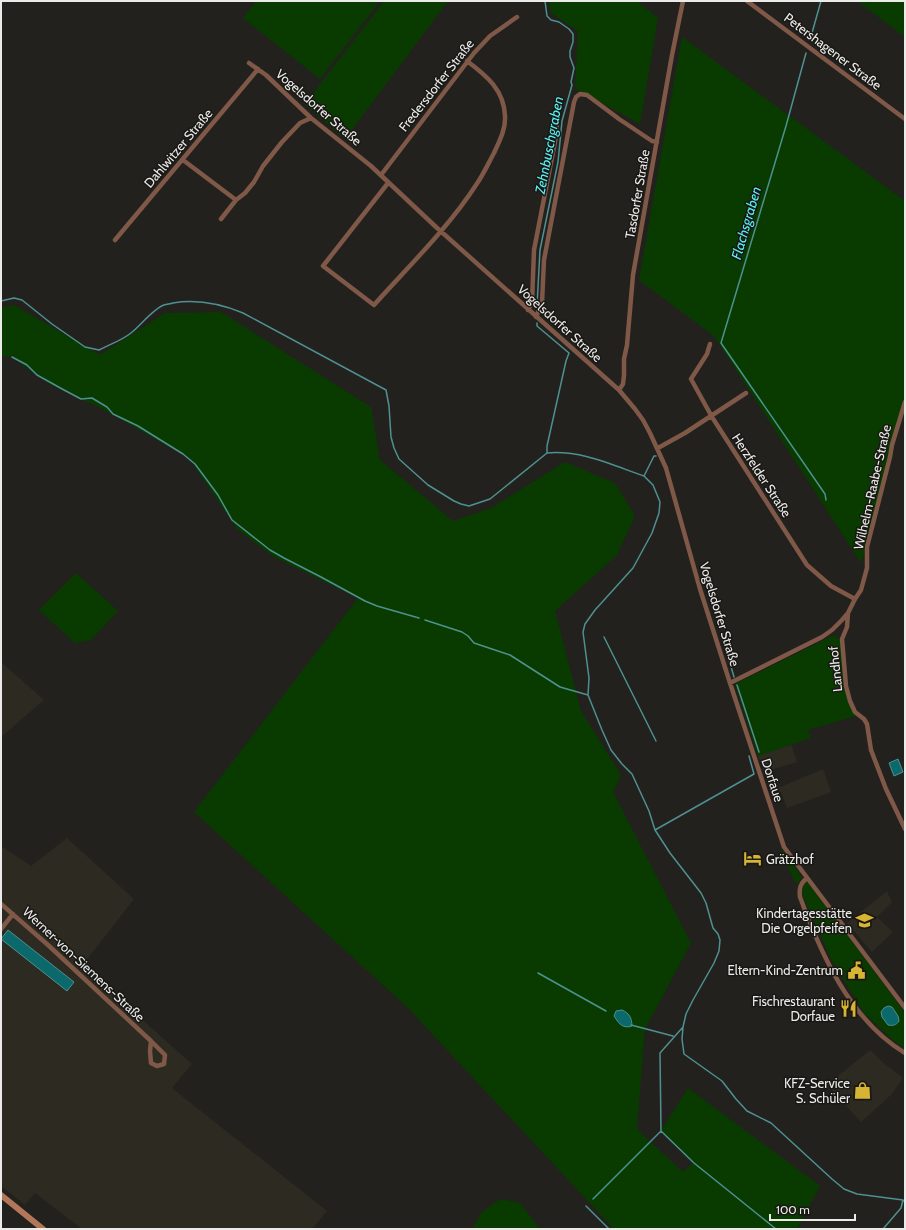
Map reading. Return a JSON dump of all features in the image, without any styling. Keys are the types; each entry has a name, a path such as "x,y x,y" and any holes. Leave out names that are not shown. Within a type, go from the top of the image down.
{"main road":[{"path":"1,1195 43,1229"}],"street":[{"name":"Tasdorfer Straße","path":"619,390 623,384 624,359 627,345 633,275 683,1"},
{"name":"Petershagener Straße","path":"747,1 905,119"},
{"name":"Fredersdorfer Straße","path":"381,175 467,61 490,36 517,17"},
{"path":"388,183 323,266 374,305 441,231 476,187 501,138 506,118 504,105 495,85 484,73 467,61"},
{"name":"Vogelsdorfer Straße","path":"250,63 311,118 381,175 528,310 619,390 635,409 643,420 658,448 670,481 700,589 730,684"},
{"name":"Dahlwitzer Straße","path":"115,240 258,69"},
{"path":"536,317 542,303 544,260 576,97 580,94 587,95 619,120 652,141 657,142"},
{"path":"220,220 236,200 245,193 254,182 263,166 282,142 300,123 311,118"},
{"path":"528,310 532,303 534,250 553,156 557,123"},
{"path":"182,160 236,200"},
{"name":"Herzfelder Straße","path":"710,344 707,354 691,379 712,417 807,565 831,586 855,599"},
{"path":"658,448 712,417 746,393"},
{"name":"Wilhelm-Raabe-Straße","path":"848,613 861,590 867,568 868,547 892,445 905,402"},
{"path":"730,684 822,637 832,630 848,613"},
{"name":"Landhof","path":"848,613 847,627 842,639 846,686 855,712 868,724 871,750 886,789 905,829"},
{"name":"Dorfaue","path":"730,684 784,846 905,1008"},
{"path":"807,878 802,882 799,888 800,896 818,943 827,960 859,1014 895,1047 905,1053"},
{"name":"Werner-von-Siemens-Straße","path":"1,904 151,1041 165,1056 164,1064 160,1066 151,1063 151,1041"},
{"path":"1,929 13,914"}],"shaded area":[{"path":"1,662 44,700 1,737"},
{"path":"791,744 797,762 764,772 758,756"},
{"path":"823,769 831,792 787,808 781,792 772,794 771,791"},
{"path":"67,838 134,899 82,966 192,1064 172,1088 327,1211 312,1229 82,1229 35,1193 25,1205 1,1186 1,846 31,866"},
{"name":"Kindertagesstätte Die Orgelpfeifen","path":"887,891 892,902 877,917 893,932 872,952 847,923"},
{"name":"KFZ-Service S. Schüler","path":"870,1050 903,1078 891,1095 861,1122 827,1085"}],"green space":[{"path":"256,1 380,1 320,79 243,18"},
{"path":"384,1 448,1 345,139 305,104"},
{"path":"549,1 637,1 658,18 640,124 575,88 578,31 551,13"},
{"path":"857,1 905,1 905,37"},
{"path":"682,37 905,201 905,406 861,563 714,336 639,280"},
{"path":"14,305 100,355 165,313 221,312 371,407 380,460 453,521 491,508 565,462 615,483 635,516 617,555 555,611 581,711 621,775 613,792 691,943 645,1029 637,1129 683,1172 693,1163 661,1131 688,1088 820,1186 797,1229 614,1229 408,1008 194,812 358,598 274,557 237,529 189,458 99,407 51,385 12,357 1,356 1,308"},
{"path":"76,573 118,611 91,640 75,643 39,610"},
{"path":"834,635 841,641 846,694 856,716 808,730 811,738 758,756 735,684"},
{"path":"784,850 802,878 796,884 780,851"},
{"path":"806,880 905,1013 905,1048 895,1042 864,1013 831,959 803,896 802,891"},
{"path":"500,1199 520,1203 540,1229 472,1229 482,1212"}],"water":[{"path":"898,759 903,772 894,776 889,763"},
{"path":"8,930 74,982 67,991 1,939"},
{"path":"888,1006 892,1007 898,1016 899,1021 895,1025 888,1025 882,1017 881,1012"},
{"path":"622,1010 630,1016 632,1026 626,1027 622,1025 614,1016 616,1011"}],"waterway":[{"name":"Zehnbuschgraben","path":"537,306 540,250 558,162 562,121 572,85 571,82 574,68 570,57 573,34 559,22 551,20 547,16 545,1"},
{"name":"Flachsgraben","path":"810,40 821,1"},
{"name":"Flachsgraben","path":"806,53 786,126 721,343 825,494 826,500"},
{"path":"1,301 14,298 22,300 52,324 85,347 99,350 127,336 156,310 165,305 182,302 200,302 226,307 243,313 386,390 389,406 391,437 399,459 428,485 461,504 469,506 490,499 547,453 584,456 644,476 653,485 660,502 659,513 652,533 633,568 595,610 585,624 583,632 589,678 588,695 602,730 611,750 632,774 649,811 655,830 670,853 701,893 706,903 713,928 718,934 720,940 719,951 714,963 686,1014 682,1039 684,1054 722,1081 747,1111 771,1123 844,1189 857,1194 903,1200 905,1202"},
{"name":"Zehnbuschgraben","path":"537,323 537,326 569,353 547,446 547,453"},
{"path":"12,357 27,365 37,375 81,399 92,398 107,407 113,414 138,426 183,454 195,464 204,476 218,495 232,520 270,550 365,601 419,618"},
{"name":"Flachsgraben","path":"644,476 654,456 656,456"},
{"path":"425,620 462,632 474,643 510,655 560,687 588,695"},
{"path":"722,636 734,677"},
{"path":"604,637 656,741"},
{"path":"737,685 759,752"},
{"path":"655,830 754,774 749,756"},
{"path":"538,973 606,1011"},
{"path":"631,1025 673,1036"},
{"path":"683,1027 660,1053 661,1131 694,1163 776,1229"},
{"path":"593,1199 661,1131"},
{"path":"883,1229 901,1208 903,1200"},
{"path":"586,1206 609,1229"}],"place":[{"name":"Grätzhof","path":"753,859"},
{"name":"Kindertagesstätte Die Orgelpfeifen","path":"865,920"},
{"name":"Eltern-Kind-Zentrum","path":"856,970"},
{"name":"Fischrestaurant Dorfaue","path":"848,1008"},
{"name":"KFZ-Service S. Schüler","path":"863,1090"}]}
